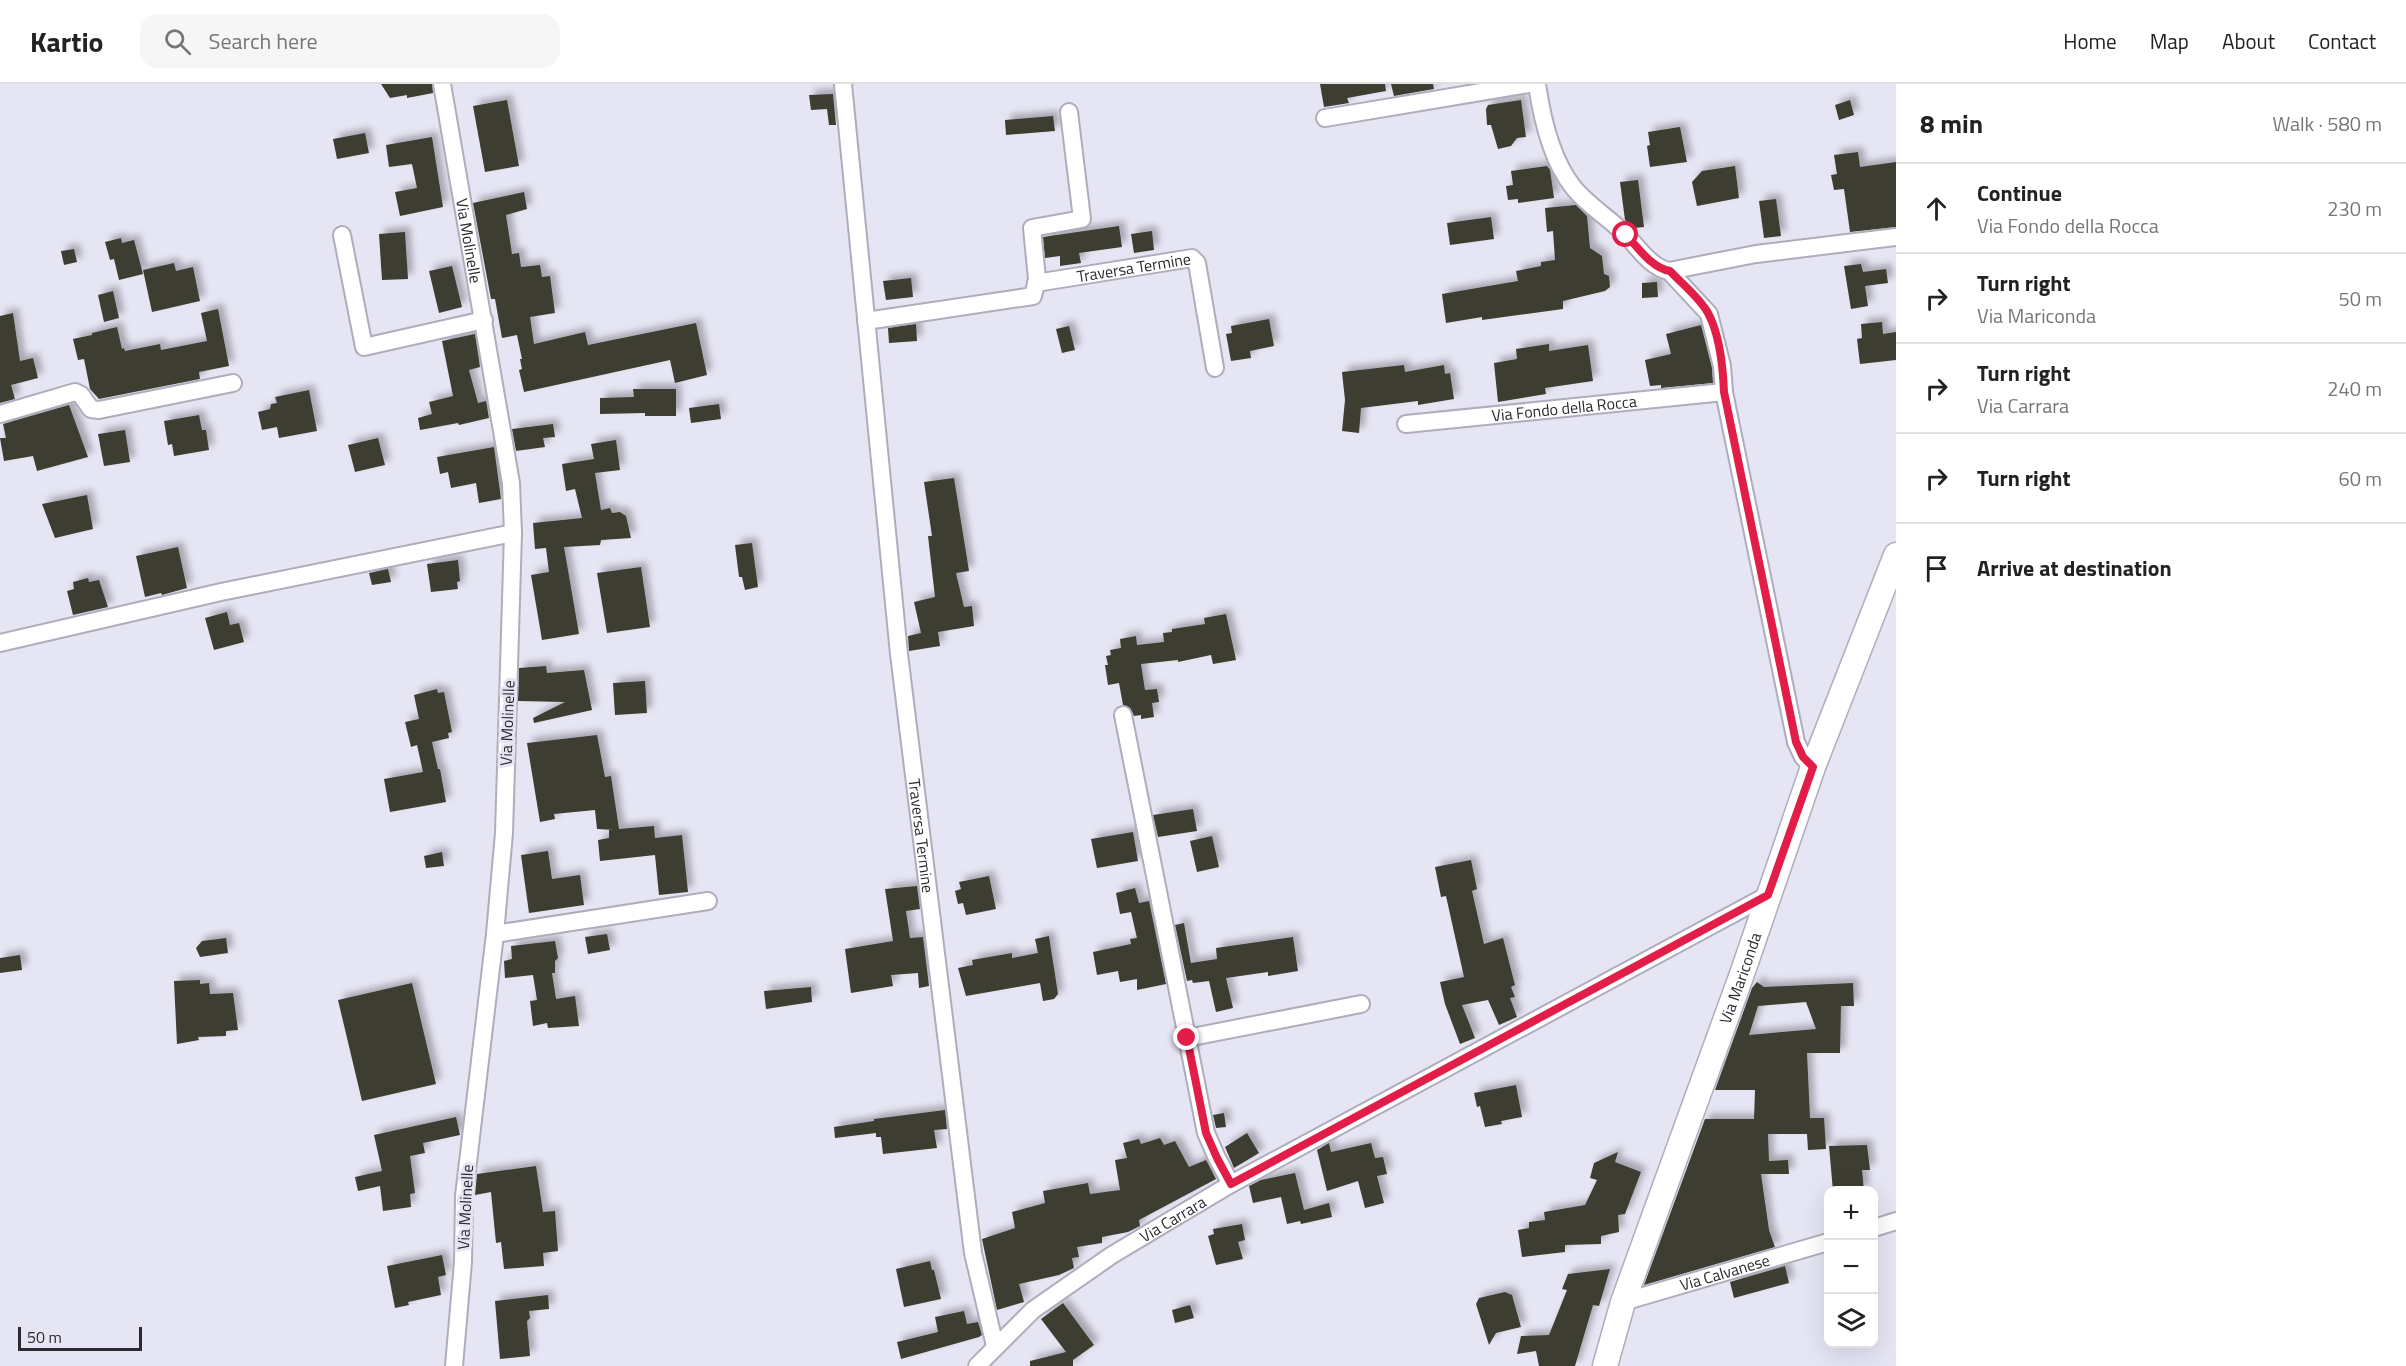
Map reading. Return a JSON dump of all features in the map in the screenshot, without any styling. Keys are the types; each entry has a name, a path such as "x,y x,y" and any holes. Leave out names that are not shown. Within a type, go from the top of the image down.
{"street":[{"name":"Via Molinelle","path":"442,84 511,483 513,533 504,833 495,934 468,1151 464,1196 463,1262 454,1366"},
{"name":"Traversa Termine","path":"843,84 899,654 971,1241 995,1346"},
{"path":"1325,118 1529,84"},
{"path":"1537,84 1542,117 1559,163 1574,188 1663,270 1670,271 1756,254 1896,237"},
{"path":"1036,283 1032,228 1082,219 1069,112"},
{"path":"342,235 364,347 484,320"},
{"name":"Traversa Termine","path":"866,321 1033,296 1036,283 1192,258 1197,263 1215,368"},
{"path":"1670,271 1709,314 1722,366 1724,392 1796,742 1803,757 1813,767"},
{"path":"0,414 75,392 81,395 91,409 99,410 233,382"},
{"name":"Via Fondo della Rocca","path":"1406,424 1724,392"},
{"path":"0,643 221,592 513,533"},
{"name":"Via Mariconda","path":"1605,1366 1623,1302 1742,975 1813,767 1896,555"},
{"path":"1123,715 1206,1133 1231,1184"},
{"name":"Via Carrara","path":"977,1366 1033,1310 1102,1262 1231,1184 1768,895"},
{"path":"495,934 708,901"},
{"path":"1187,1038 1361,1004"},
{"path":"1878,1227 1896,1221"},
{"name":"Via Calvanese","path":"1623,1302 1824,1243"}],"building":[{"path":"381,84 432,84 433,93 407,98 407,95 390,98"},
{"path":"1320,84 1385,84 1386,91 1347,98 1349,103 1324,107"},
{"path":"1391,84 1433,84 1434,89 1394,96"},
{"path":"833,94 836,125 829,125 827,109 811,110 809,95"},
{"path":"507,100 519,166 485,172 473,106"},
{"path":"1521,100 1526,137 1517,138 1511,146 1498,149 1491,125 1487,125 1486,109 1488,105"},
{"path":"1850,100 1854,115 1839,120 1835,105"},
{"path":"1053,116 1055,131 1006,135 1005,120"},
{"path":"1680,127 1687,162 1650,167 1648,132"},
{"path":"365,133 369,153 337,159 333,139"},
{"path":"432,137 443,207 400,216 395,192 417,188 412,164 389,167 386,145"},
{"path":"1858,152 1860,167 1896,162 1896,227 1850,232 1844,189 1834,190 1831,175 1837,174 1834,155"},
{"path":"1547,166 1550,170 1554,198 1518,203 1518,199 1508,200 1506,186 1513,185 1511,171"},
{"path":"1735,166 1739,198 1697,206 1692,182 1702,171"},
{"path":"1638,180 1644,227 1634,228 1625,220 1620,182"},
{"path":"524,192 527,209 506,215 512,254 519,253 521,267 540,265 542,277 550,276 555,313 530,317 534,344 585,332 588,345 696,323 707,375 675,383 670,360 524,392 519,370 522,369 520,359 522,359 517,335 502,338 495,299 491,299 473,203"},
{"path":"1776,199 1781,236 1764,238 1759,201"},
{"path":"1576,205 1587,216 1590,248 1602,256 1604,274 1609,276 1610,287 1605,291 1563,301 1563,309 1446,323 1442,294 1518,281 1516,271 1541,266 1541,262 1555,260 1553,231 1547,232 1545,208"},
{"path":"1491,217 1494,239 1450,245 1447,223"},
{"path":"1119,226 1122,247 1079,253 1081,263 1060,266 1060,256 1045,258 1043,237"},
{"path":"1152,231 1154,250 1134,253 1131,234"},
{"path":"405,232 408,279 382,280 379,234"},
{"path":"121,238 122,243 134,240 143,274 119,280 114,259 110,260 105,242"},
{"path":"74,249 77,262 64,265 61,251"},
{"path":"174,263 176,271 193,267 200,301 152,312 143,270"},
{"path":"1861,264 1863,272 1886,269 1888,283 1865,286 1868,306 1851,309 1844,266"},
{"path":"452,266 462,307 439,313 429,271"},
{"path":"911,278 913,297 886,300 883,281"},
{"path":"1657,282 1658,297 1642,298 1642,283"},
{"path":"113,291 119,318 104,322 98,295"},
{"path":"218,309 229,366 199,372 200,379 99,399 90,389 84,359 78,360 73,339 117,327 122,349 124,348 125,351 160,344 161,350 207,341 201,313"},
{"path":"13,313 20,361 33,358 38,378 11,385 15,399 0,403 0,316"},
{"path":"1269,319 1274,346 1250,351 1251,358 1231,361 1226,334 1232,333 1231,326"},
{"path":"1882,322 1883,334 1896,332 1896,360 1860,364 1857,339 1862,338 1861,324"},
{"path":"916,324 917,341 889,343 888,328"},
{"path":"1701,325 1712,368 1713,383 1661,388 1661,385 1650,386 1645,360 1671,354 1666,334"},
{"path":"1069,326 1075,350 1062,353 1056,329"},
{"path":"475,334 480,367 469,370 478,403 486,401 489,418 420,430 418,418 432,414 429,402 453,396 442,341"},
{"path":"1549,344 1549,351 1588,345 1593,381 1545,388 1546,394 1498,402 1494,363 1517,359 1516,349"},
{"path":"1404,365 1405,372 1444,365 1445,374 1450,373 1454,399 1418,405 1418,401 1361,408 1359,433 1342,431 1345,400 1342,372"},
{"path":"633,389 676,389 676,416 645,416 645,413 600,414 600,398 634,397"},
{"path":"309,390 317,431 279,438 277,427 262,430 258,412 270,409 271,404 277,403 275,397"},
{"path":"719,404 721,419 691,423 689,408"},
{"path":"69,405 88,457 37,471 33,456 4,461 0,438 6,438 3,424"},
{"path":"199,415 202,430 206,430 209,450 174,456 172,444 168,445 164,421"},
{"path":"553,424 555,437 543,438 545,447 516,451 512,429"},
{"path":"125,430 130,462 104,466 98,434"},
{"path":"378,438 385,465 355,472 348,445"},
{"path":"616,440 620,470 595,473 601,510 610,508 612,513 620,512 626,516 631,538 601,540 600,545 564,547 579,634 542,640 531,575 549,572 546,548 535,549 533,523 582,518 575,489 566,491 562,464 594,459 591,444"},
{"path":"494,447 501,499 479,503 476,483 451,488 448,472 440,474 437,457"},
{"path":"954,478 969,571 956,573 964,607 972,606 974,626 938,632 940,646 909,651 908,636 921,633 914,602 935,597 928,536 932,536 924,482"},
{"path":"87,495 93,529 55,538 42,504"},
{"path":"752,543 758,587 745,590 742,577 739,577 735,545"},
{"path":"178,547 187,588 145,597 136,556"},
{"path":"458,560 460,581 457,582 458,589 431,592 427,564"},
{"path":"641,567 650,627 607,633 597,573"},
{"path":"388,569 391,582 372,585 369,573"},
{"path":"88,578 89,582 99,580 108,607 73,615 67,591 74,589 73,582"},
{"path":"227,612 230,625 239,623 244,642 214,650 205,618"},
{"path":"1226,614 1236,660 1213,664 1211,655 1178,662 1178,660 1141,664 1145,690 1157,689 1159,702 1152,703 1154,717 1141,719 1141,715 1134,716 1130,708 1123,705 1119,683 1108,685 1106,656 1111,655 1110,650 1121,648 1120,639 1136,636 1137,645 1164,642 1163,633 1172,632 1172,629 1205,624 1204,618"},
{"path":"546,666 547,673 584,670 592,710 534,723 533,718 565,702 518,701 519,668"},
{"path":"645,681 647,713 615,715 613,683"},
{"path":"437,689 438,693 444,692 452,732 448,733 449,738 432,742 446,802 390,812 384,779 423,772 417,745 411,747 405,722 419,719 414,695"},
{"path":"597,735 605,777 611,776 619,829 654,826 655,838 682,835 688,892 659,895 655,855 600,861 598,840 609,838 609,830 614,830 597,829 595,810 554,814 555,819 540,822 527,743"},
{"path":"1193,809 1197,831 1158,837 1153,815"},
{"path":"1133,832 1138,861 1097,868 1091,839"},
{"path":"1212,836 1219,867 1197,872 1190,841"},
{"path":"548,851 552,879 580,875 584,905 529,913 521,855"},
{"path":"442,852 444,866 426,868 424,856"},
{"path":"1471,860 1477,889 1472,891 1484,944 1503,938 1515,985 1511,987 1515,997 1510,998 1517,1017 1499,1025 1488,1000 1462,1005 1475,1038 1460,1044 1445,1004 1440,982 1464,977 1446,896 1441,897 1435,867"},
{"path":"989,876 996,909 966,915 963,903 958,904 955,891 961,889 959,882"},
{"path":"917,886 920,909 906,911 910,938 923,937 929,986 919,988 918,973 891,975 893,986 851,993 845,949 893,941 885,889"},
{"path":"1135,888 1139,903 1149,901 1166,984 1137,990 1137,979 1120,982 1118,971 1097,975 1093,952 1131,944 1130,939 1137,938 1131,912 1120,914 1116,893"},
{"path":"1184,923 1191,963 1217,959 1216,948 1293,937 1298,971 1268,976 1268,972 1226,978 1233,1008 1216,1012 1209,981 1193,983 1192,980 1187,981 1175,925"},
{"path":"607,934 610,950 588,954 585,937"},
{"path":"1049,936 1058,994 1054,999 1043,1001 1040,983 966,996 958,968 973,965 972,960 1012,953 1012,958 1038,953 1035,939"},
{"path":"226,938 228,953 200,957 196,948 202,941"},
{"path":"555,941 558,958 555,961 555,973 552,973 556,999 575,996 579,1026 548,1028 547,1023 533,1026 530,1001 537,1000 533,975 505,978 504,961 512,959 511,946"},
{"path":"20,955 22,970 0,973 0,958"},
{"path":"200,980 200,984 209,983 210,994 233,993 238,1030 226,1031 226,1036 198,1037 199,1040 177,1044 174,981"},
{"path":"1757,982 1764,987 1853,983 1854,1006 1841,1006 1840,1053 1807,1053 1810,1118 1824,1118 1826,1149 1808,1150 1807,1134 1768,1134 1769,1161 1788,1160 1789,1174 1761,1174 1769,1230 1775,1247 1644,1285 1705,1119 1754,1119 1755,1090 1715,1090 1752,988","holes":["1806,1002 1816,1029 1749,1035 1758,1006"]},
{"path":"412,983 436,1084 362,1101 338,1000"},
{"path":"811,987 812,1002 766,1009 764,991"},
{"path":"1516,1085 1522,1117 1485,1127 1474,1093"},
{"path":"945,1110 947,1129 934,1130 937,1148 883,1154 881,1137 876,1137 876,1133 835,1138 834,1127 874,1121 874,1119"},
{"path":"1224,1113 1226,1127 1216,1128 1213,1115"},
{"path":"456,1117 460,1135 423,1143 425,1153 410,1156 415,1193 410,1194 411,1207 383,1211 380,1186 358,1191 355,1177 382,1171 374,1135"},
{"path":"1247,1133 1259,1153 1234,1168 1225,1147"},
{"path":"1160,1138 1164,1145 1175,1141 1189,1167 1206,1160 1216,1179 1139,1220 1140,1226 1128,1232 1102,1237 1102,1243 1077,1247 1079,1257 1072,1258 1074,1268 1059,1275 1019,1284 1024,1302 997,1310 982,1239 1015,1228 1012,1212 1045,1203 1043,1191 1088,1183 1090,1194 1120,1190 1115,1160 1127,1158 1123,1143 1139,1139 1141,1144"},
{"path":"1329,1143 1331,1152 1371,1143 1375,1158 1383,1157 1387,1174 1377,1176 1384,1203 1365,1208 1358,1181 1327,1191 1317,1150"},
{"path":"1867,1145 1870,1170 1862,1170 1864,1186 1833,1186 1829,1146"},
{"path":"1618,1152 1615,1162 1641,1172 1625,1214 1618,1215 1619,1232 1601,1236 1601,1244 1565,1245 1565,1252 1522,1257 1518,1230 1529,1228 1529,1222 1545,1220 1544,1212 1585,1205 1597,1180 1590,1178 1594,1163"},
{"path":"536,1166 543,1212 555,1211 558,1251 543,1253 544,1266 504,1269 501,1242 496,1243 491,1192 475,1195 477,1174"},
{"path":"1295,1173 1304,1210 1329,1203 1332,1217 1301,1224 1300,1221 1287,1224 1281,1197 1253,1203 1249,1186 1261,1180"},
{"path":"1242,1224 1245,1240 1238,1242 1243,1259 1216,1265 1208,1236 1214,1234 1213,1229"},
{"path":"442,1255 446,1275 438,1277 441,1295 408,1302 409,1305 395,1308 387,1266"},
{"path":"930,1261 941,1299 904,1307 896,1269"},
{"path":"1785,1266 1789,1283 1734,1298 1730,1282"},
{"path":"1610,1269 1599,1306 1593,1305 1575,1366 1539,1366 1536,1351 1517,1354 1521,1336 1549,1335 1567,1290 1562,1289 1568,1274"},
{"path":"1505,1292 1512,1295 1521,1327 1496,1333 1489,1345 1476,1304 1479,1298"},
{"path":"548,1295 549,1309 529,1311 530,1318 527,1321 530,1356 500,1359 495,1301"},
{"path":"1063,1303 1094,1345 1073,1360 1073,1366 1030,1366 1030,1361 1066,1352 1041,1319"},
{"path":"1190,1305 1194,1318 1175,1323 1172,1310"},
{"path":"964,1311 967,1324 978,1322 982,1335 901,1359 897,1342 938,1332 935,1317"}],"route":[{"path":"1187,1038 1206,1133 1231,1184 1768,895 1813,767 1803,757 1796,742 1724,392 1718,346 1709,314 1670,271 1663,270 1643,254 1626,235"}]}
